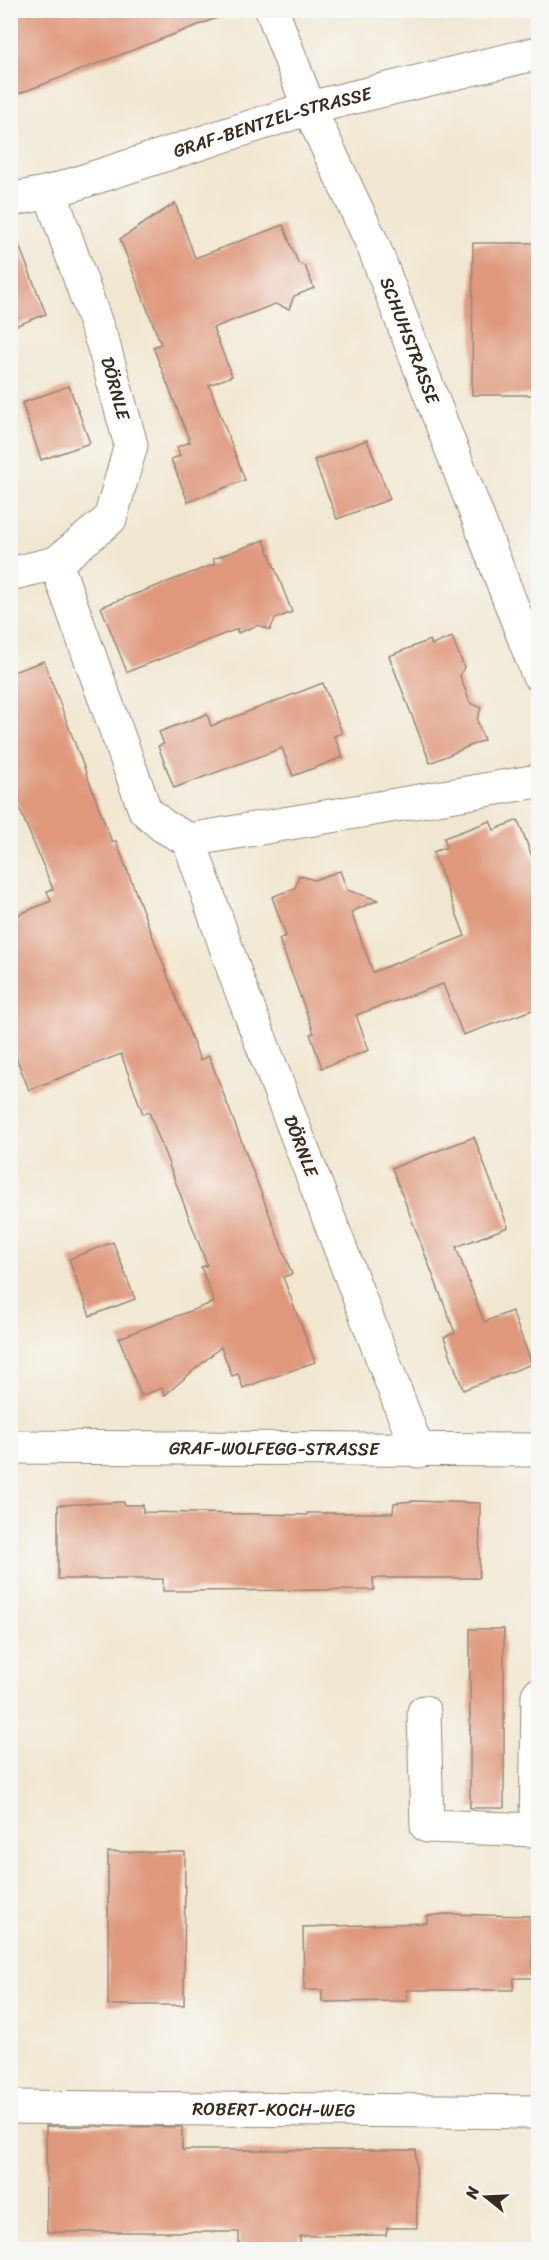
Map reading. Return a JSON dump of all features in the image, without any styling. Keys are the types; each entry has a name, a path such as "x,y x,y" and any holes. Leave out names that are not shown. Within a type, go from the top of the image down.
{"street":[{"name":"SCHUHSTRASSE","path":"272,10 309,108 373,244 538,674"},
{"name":"GRAF-BENTZEL-STRASSE","path":"10,200 50,192 309,108 538,53"},
{"name":"DÖRNLE","path":"10,574 56,563 110,519 131,446 104,347 50,192"},
{"path":"56,563 145,810 164,826 189,840 538,781"},
{"name":"DÖRNLE","path":"189,840 237,978 418,1451"},
{"name":"GRAF-WOLFEGG-STRASSE","path":"10,1447 538,1450"},
{"path":"424,1712 427,1827 536,1830 538,1695"},
{"name":"ROBERT-KOCH-WEG","path":"10,2107 538,2112"}],"building":[{"path":"10,10 229,10 230,13 10,97"},
{"path":"175,203 195,258 283,225 298,263 305,266 314,288 294,296 289,309 275,304 213,328 232,376 209,385 245,480 188,502 171,459 180,456 177,447 190,442 153,347 161,344 120,239"},
{"path":"10,230 13,230 46,314 10,328"},
{"path":"473,243 538,243 538,395 472,395"},
{"path":"69,386 90,443 41,460 22,403"},
{"path":"367,440 390,499 337,519 314,460"},
{"path":"264,540 292,612 275,619 270,630 258,625 238,633 237,629 127,672 101,607 215,564 213,559"},
{"path":"452,637 464,667 460,676 470,703 481,708 477,720 484,740 430,763 389,656 430,640 432,645"},
{"path":"44,661 112,842 116,841 200,1060 209,1056 292,1274 283,1277 315,1362 243,1388 238,1374 232,1376 221,1347 165,1395 162,1388 141,1396 119,1338 214,1302 201,1267 207,1265 149,1112 143,1114 121,1054 29,1090 10,1042 10,918 51,901 47,891 53,889 10,786 10,673"},
{"path":"323,683 342,733 334,736 343,757 293,776 282,748 174,788 158,746 164,744 159,732 207,714 211,726"},
{"path":"518,820 538,872 538,1008 463,1035 443,984 356,1015 369,1050 322,1068 310,1034 314,1033 279,939 286,936 272,897 295,888 299,875 314,880 340,871 347,890 378,900 351,912 373,972 465,936 433,852 447,847 444,838 490,821 494,830"},
{"path":"474,1137 508,1227 456,1247 484,1322 512,1311 532,1364 463,1390 444,1337 455,1333 392,1168"},
{"path":"113,1242 135,1299 90,1316 69,1259"},
{"path":"412,1501 480,1503 479,1578 373,1578 374,1590 163,1591 163,1579 58,1579 58,1505 124,1502 124,1505 143,1505 143,1512 307,1515 307,1513 393,1513 394,1503"},
{"path":"470,1629 504,1629 504,1808 470,1808"},
{"path":"108,1852 185,1852 184,2005 108,2005"},
{"path":"446,1914 532,1916 533,1978 514,1978 513,1990 407,1990 407,2001 322,2002 322,1990 304,1990 303,1927 427,1923 427,1916"},
{"path":"46,2126 182,2127 182,2150 416,2150 417,2228 387,2228 386,2235 300,2236 300,2250 239,2250 239,2232 47,2232"}]}
